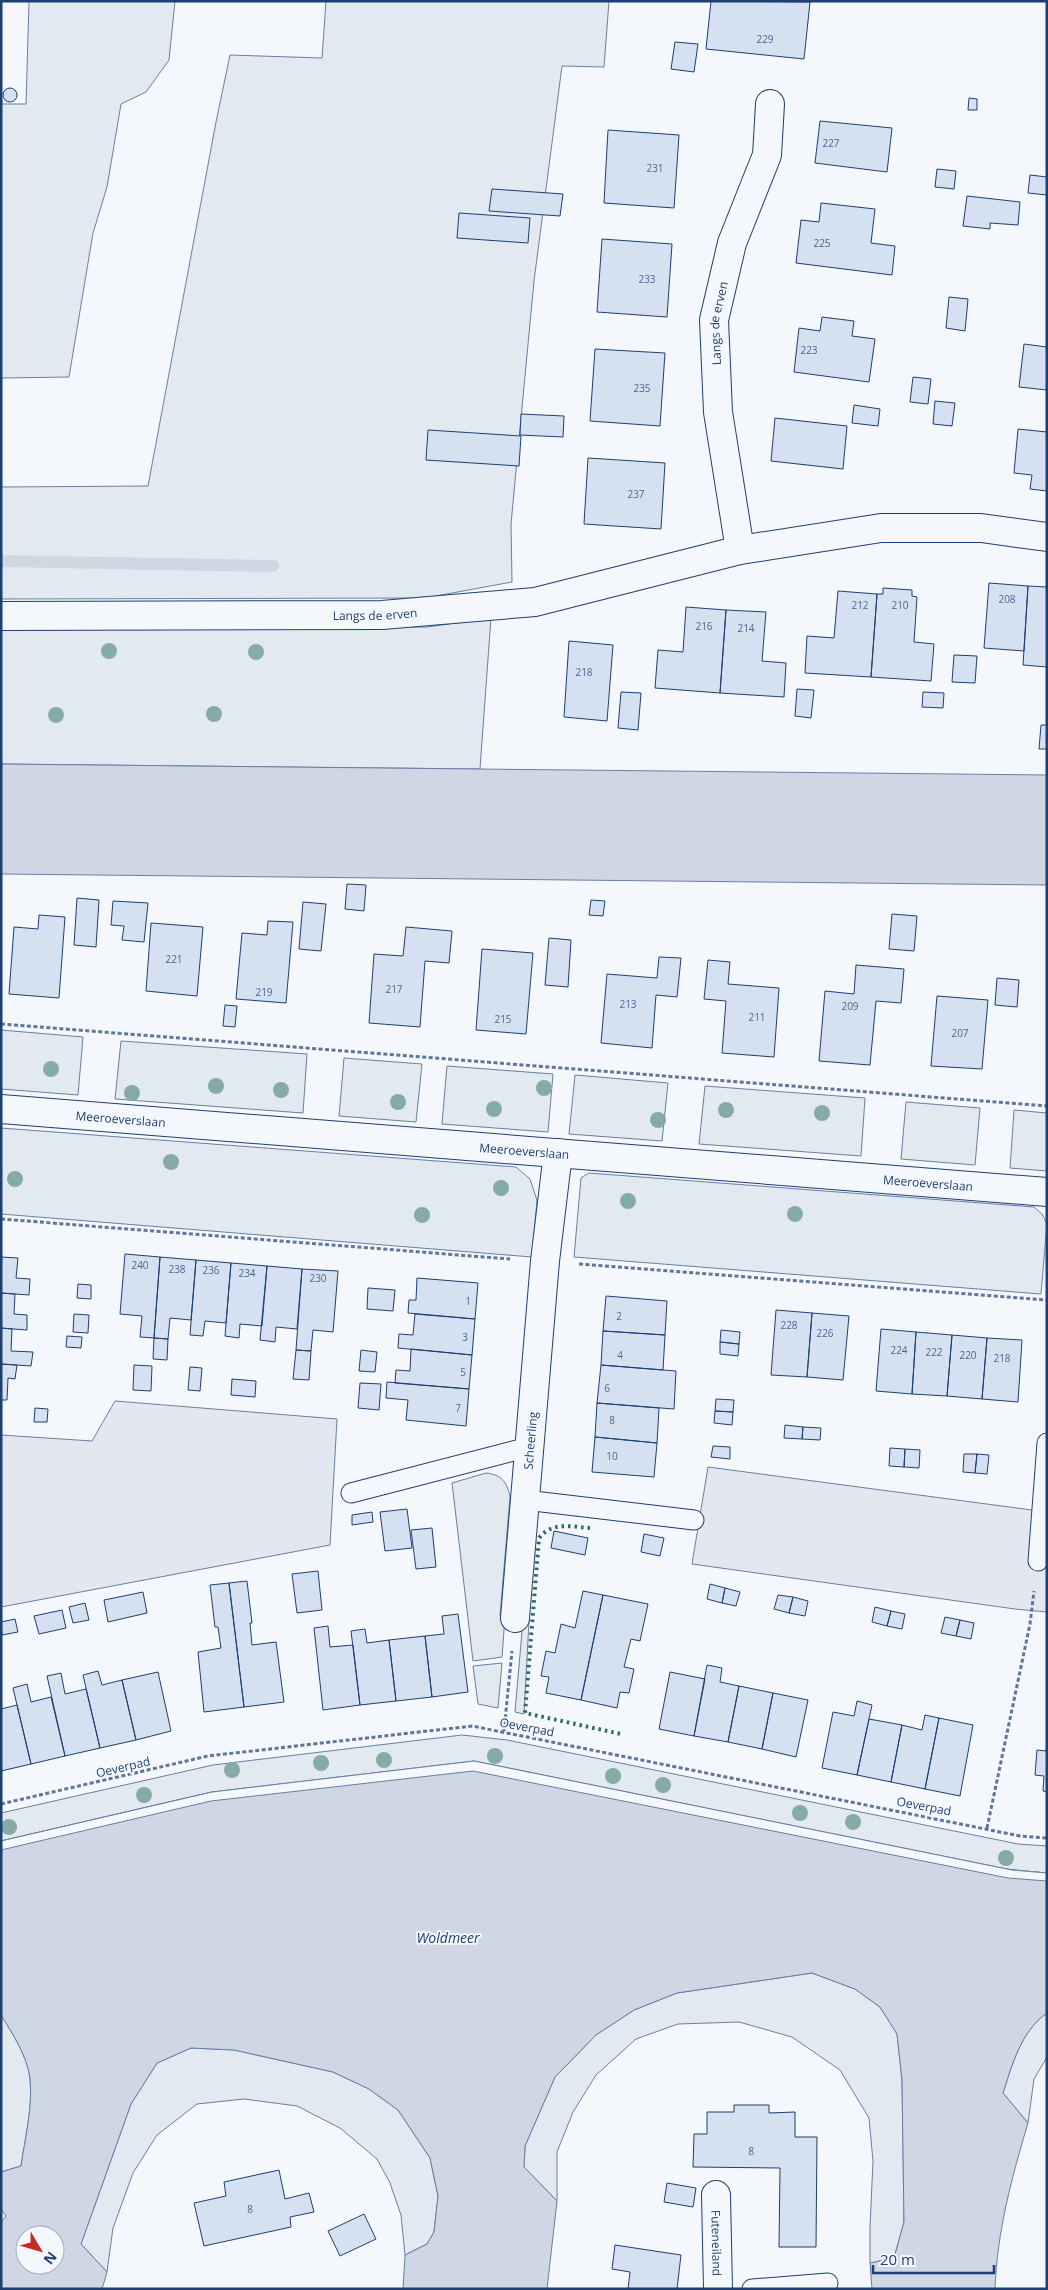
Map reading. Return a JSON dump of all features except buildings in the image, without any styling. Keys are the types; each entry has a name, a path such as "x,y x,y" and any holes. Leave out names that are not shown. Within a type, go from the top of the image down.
{"street":[{"name":"Langs de erven","path":"740,550 718,412 714,320 732,243 767,155 770,104"},
{"name":"Langs de erven","path":"1,616 382,616 535,602 740,550 881,528 981,528 1047,537"},
{"name":"Meeroeverslaan","path":"1,1109 1047,1192"},
{"name":"Scheerling","path":"515,1618 545,1261 558,1153"},
{"name":"Futeneiland","path":"716,2195 718,2289"}],"lane":[{"path":"1038,1561 1047,1443"},
{"path":"351,1493 529,1447"},
{"path":"525,1500 694,1520"},
{"path":"752,2289 828,2283"}],"path":[{"path":"1,1024 1047,1106"},
{"path":"987,1828 1030,1624 1038,1561"},
{"path":"504,1731 515,1618"},
{"name":"Oeverpad","path":"1,1804 208,1756 472,1726 1020,1836 1047,1838"}],"shaded area":[{"path":"29,1 175,1 169,60 146,92 121,104 107,187 93,233 69,377 1,378 1,104 26,104"},
{"path":"326,1 609,1 604,67 562,66 534,281 511,524 512,582 425,598 1,599 1,487 148,486 230,55 322,58"},
{"path":"491,618 480,769 1,764 1,630 427,627"},
{"path":"1,1030 83,1037 78,1095 1,1089"},
{"path":"121,1041 307,1054 303,1113 115,1099"},
{"path":"344,1058 422,1064 416,1122 339,1116"},
{"path":"447,1066 553,1074 548,1132 442,1124"},
{"path":"575,1075 668,1083 662,1141 569,1134"},
{"path":"705,1086 865,1098 861,1156 699,1144"},
{"path":"906,1102 980,1108 975,1165 901,1159"},
{"path":"1014,1110 1047,1113 1047,1171 1010,1168"},
{"path":"1,1128 516,1167 530,1179 537,1200 532,1257 1,1214"},
{"path":"589,1173 1034,1207 1042,1214 1047,1224 1041,1294 574,1257 581,1178"},
{"path":"115,1401 337,1419 330,1545 1,1607 1,1435 92,1441"},
{"path":"708,1467 1047,1512 1047,1612 692,1564"},
{"path":"486,1473 496,1475 503,1480 510,1497 500,1616 505,1617 502,1657 473,1661 452,1483"},
{"path":"523,1620 529,1621 524,1714 515,1712"},
{"path":"502,1663 498,1708 478,1704 473,1666"},
{"path":"462,1735 507,1740 1018,1844 1047,1846 1047,1873 212,1792 1,1841 1,1813 213,1765"},
{"path":"812,1973 855,1989 880,2007 897,2034 902,2080 904,2222 894,2258 870,2263 873,2161 869,2118 840,2070 792,2037 739,2022 678,2024 636,2039 596,2075 573,2112 557,2152 557,2201 524,2167 525,2146 555,2077 596,2035 634,2010 677,1993"},
{"path":"1047,2013 1047,2057 1034,2079 1028,2123 1003,2093 1014,2060 1024,2039 1030,2029"},
{"path":"1,2015 23,2053 31,2089 30,2111 21,2166 1,2172"},
{"path":"191,2048 234,2050 333,2072 369,2089 398,2110 430,2158 438,2196 434,2232 427,2244 405,2255 401,2215 390,2183 377,2159 340,2128 297,2106 244,2099 197,2104 157,2135 133,2173 113,2228 107,2272 81,2244 131,2104 157,2063"}],"water":[{"path":"1,764 1047,775 1047,885 1,874"},
{"name":"Woldmeer","path":"474,1761 1012,1870 1047,1873 1047,2013 1030,2029 1024,2039 1014,2060 1003,2093 1028,2123 1002,2225 995,2289 872,2289 870,2263 894,2258 904,2222 902,2080 897,2034 880,2007 855,1989 812,1973 677,1993 634,2010 596,2035 555,2077 525,2146 524,2167 557,2201 547,2289 403,2289 405,2255 427,2244 434,2232 438,2196 430,2158 398,2110 369,2089 333,2072 234,2050 191,2048 157,2063 131,2104 81,2244 107,2272 102,2289 1,2289 1,2222 6,2216 1,2209 1,2172 21,2166 30,2111 31,2089 23,2053 1,2015 1,1841 212,1792"}],"pier":[{"path":"474,1761 1012,1870 1047,1873 1047,1881 1008,1878 473,1771 211,1801 1,1850 1,1841 212,1792"}],"waterway":[{"path":"1,561 273,566"}],"hedge":[{"path":"590,1528 556,1527 550,1529 539,1538 525,1713 621,1734"}]}
